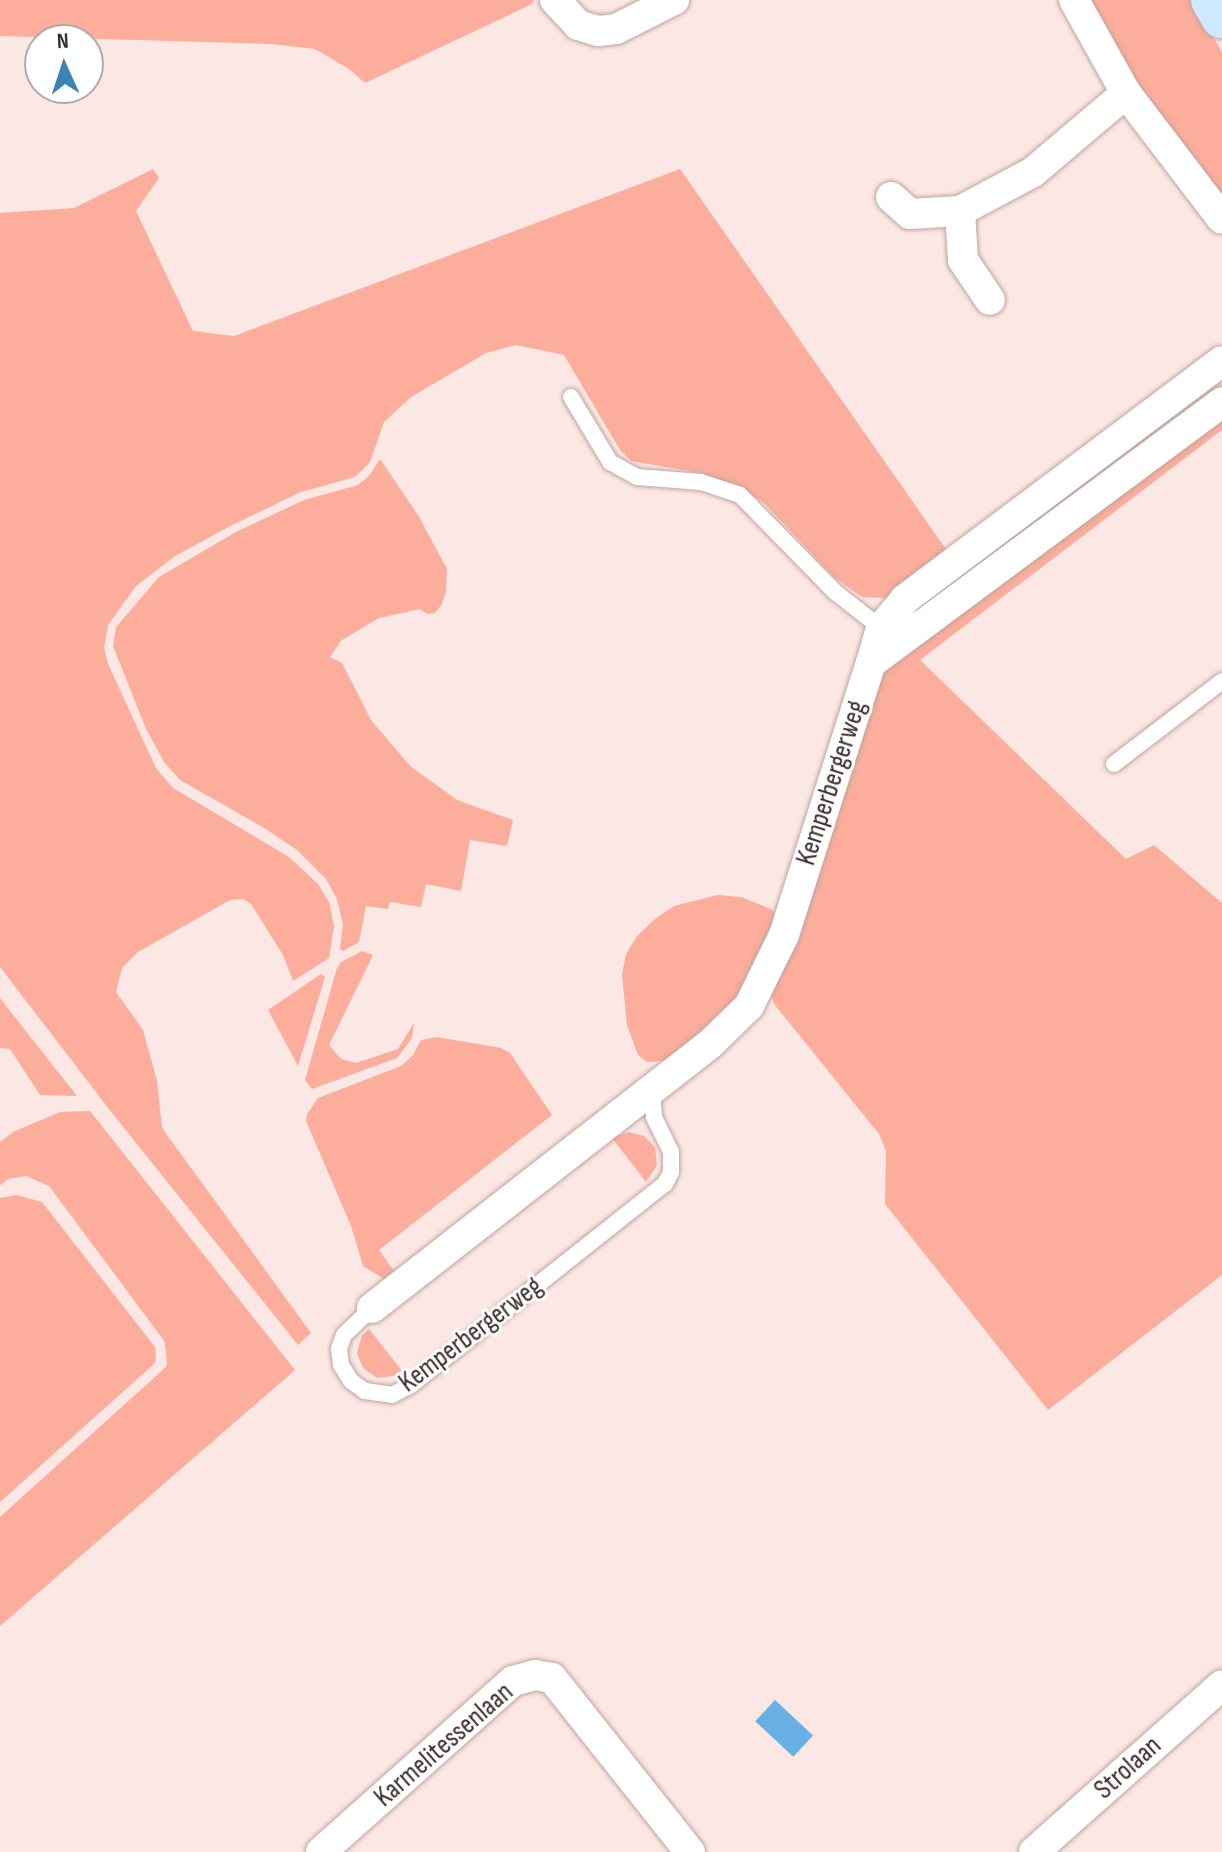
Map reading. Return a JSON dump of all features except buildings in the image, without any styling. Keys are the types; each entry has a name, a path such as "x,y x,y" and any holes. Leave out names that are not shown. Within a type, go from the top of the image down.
{"main road":[{"path":"1212,0 1222,17"}],"street":[{"path":"555,0 578,25 598,31 616,29 674,0"},
{"path":"1074,0 1126,93 1222,219"},
{"path":"891,197 910,214 960,211 1033,172 1126,93"},
{"path":"960,211 963,260 990,300"},
{"name":"Kemperbergerweg","path":"372,1308 730,1026 761,986 784,935 882,646 905,599 1222,361"},
{"path":"882,646 1222,402"},
{"name":"Karmelitessenlaan","path":"321,1852 513,1681 535,1675 552,1678 690,1852"},
{"name":"Strolaan","path":"1034,1852 1222,1685"}],"lane":[{"path":"571,397 610,462 637,477 701,482 740,495 835,592 882,646"},
{"path":"1114,764 1222,681"},
{"name":"Kemperbergerweg","path":"372,1308 344,1335 339,1349 341,1365 351,1381 365,1391 392,1395 411,1385 665,1184 671,1172 671,1152 654,1117 652,1089"}],"shaded area":[{"path":"0,0 534,0 532,4 365,83 349,69 315,49 271,44 104,39 104,24 24,24 24,37 0,36"},
{"path":"1086,0 1191,0 1222,52 1222,200 1131,78"},
{"path":"153,169 159,178 136,211 193,331 234,336 680,169 950,555 887,598 862,597 835,578 763,502 742,488 701,473 631,461 620,450 564,355 516,345 486,353 411,397 384,422 370,462 355,477 301,492 232,525 175,556 136,586 108,625 104,648 108,664 156,768 173,788 289,857 318,884 329,902 334,926 329,958 293,981 283,955 251,904 243,899 230,900 138,952 122,968 116,992 143,1030 157,1081 162,1128 311,1333 298,1345 112,1113 0,967 0,213 74,208"},
{"path":"1222,413 1222,430 920,660 1126,859 1154,845 1222,903 1222,1275 1048,1410 885,1204 886,1151 879,1134 774,1004 771,996 798,935 883,669"},
{"path":"380,459 418,515 447,569 446,591 435,613 427,614 420,609 379,618 342,640 330,657 342,663 371,720 410,766 457,800 513,820 507,846 470,840 461,891 426,884 421,907 390,902 388,909 366,906 359,942 343,951 340,949 343,924 337,899 326,879 297,850 180,780 164,762 146,729 113,646 116,627 159,577 236,532 304,500 358,485 369,476"},
{"path":"718,895 741,897 773,910 775,916 760,956 738,996 720,1016 665,1061 647,1062 638,1055 627,1025 622,975 626,954 637,936 674,906"},
{"path":"362,951 373,955 329,1045 341,1059 356,1063 398,1049 414,1023 412,1038 397,1058 312,1089 305,1080 337,968 341,962"},
{"path":"321,974 325,977 298,1066 268,1010"},
{"path":"0,998 77,1096 40,1095 10,1049 0,1048"},
{"path":"437,1037 501,1048 510,1053 552,1115 379,1250 394,1271 384,1279 363,1266 351,1226 306,1121 307,1114 318,1098 401,1066 413,1055 421,1040"},
{"path":"90,1111 295,1370 0,1626 0,1517 167,1366 165,1342 49,1186 26,1176 8,1179 0,1185 0,1142 13,1132 60,1112"},
{"path":"629,1132 644,1136 655,1147 657,1165 646,1182 612,1138"},
{"path":"16,1195 42,1202 155,1347 156,1355 155,1363 0,1502 0,1198"},
{"path":"369,1329 403,1372 400,1375 377,1378 363,1368 357,1353 362,1335"}],"water":[{"path":"775,1700 813,1735 793,1757 755,1721"}]}
